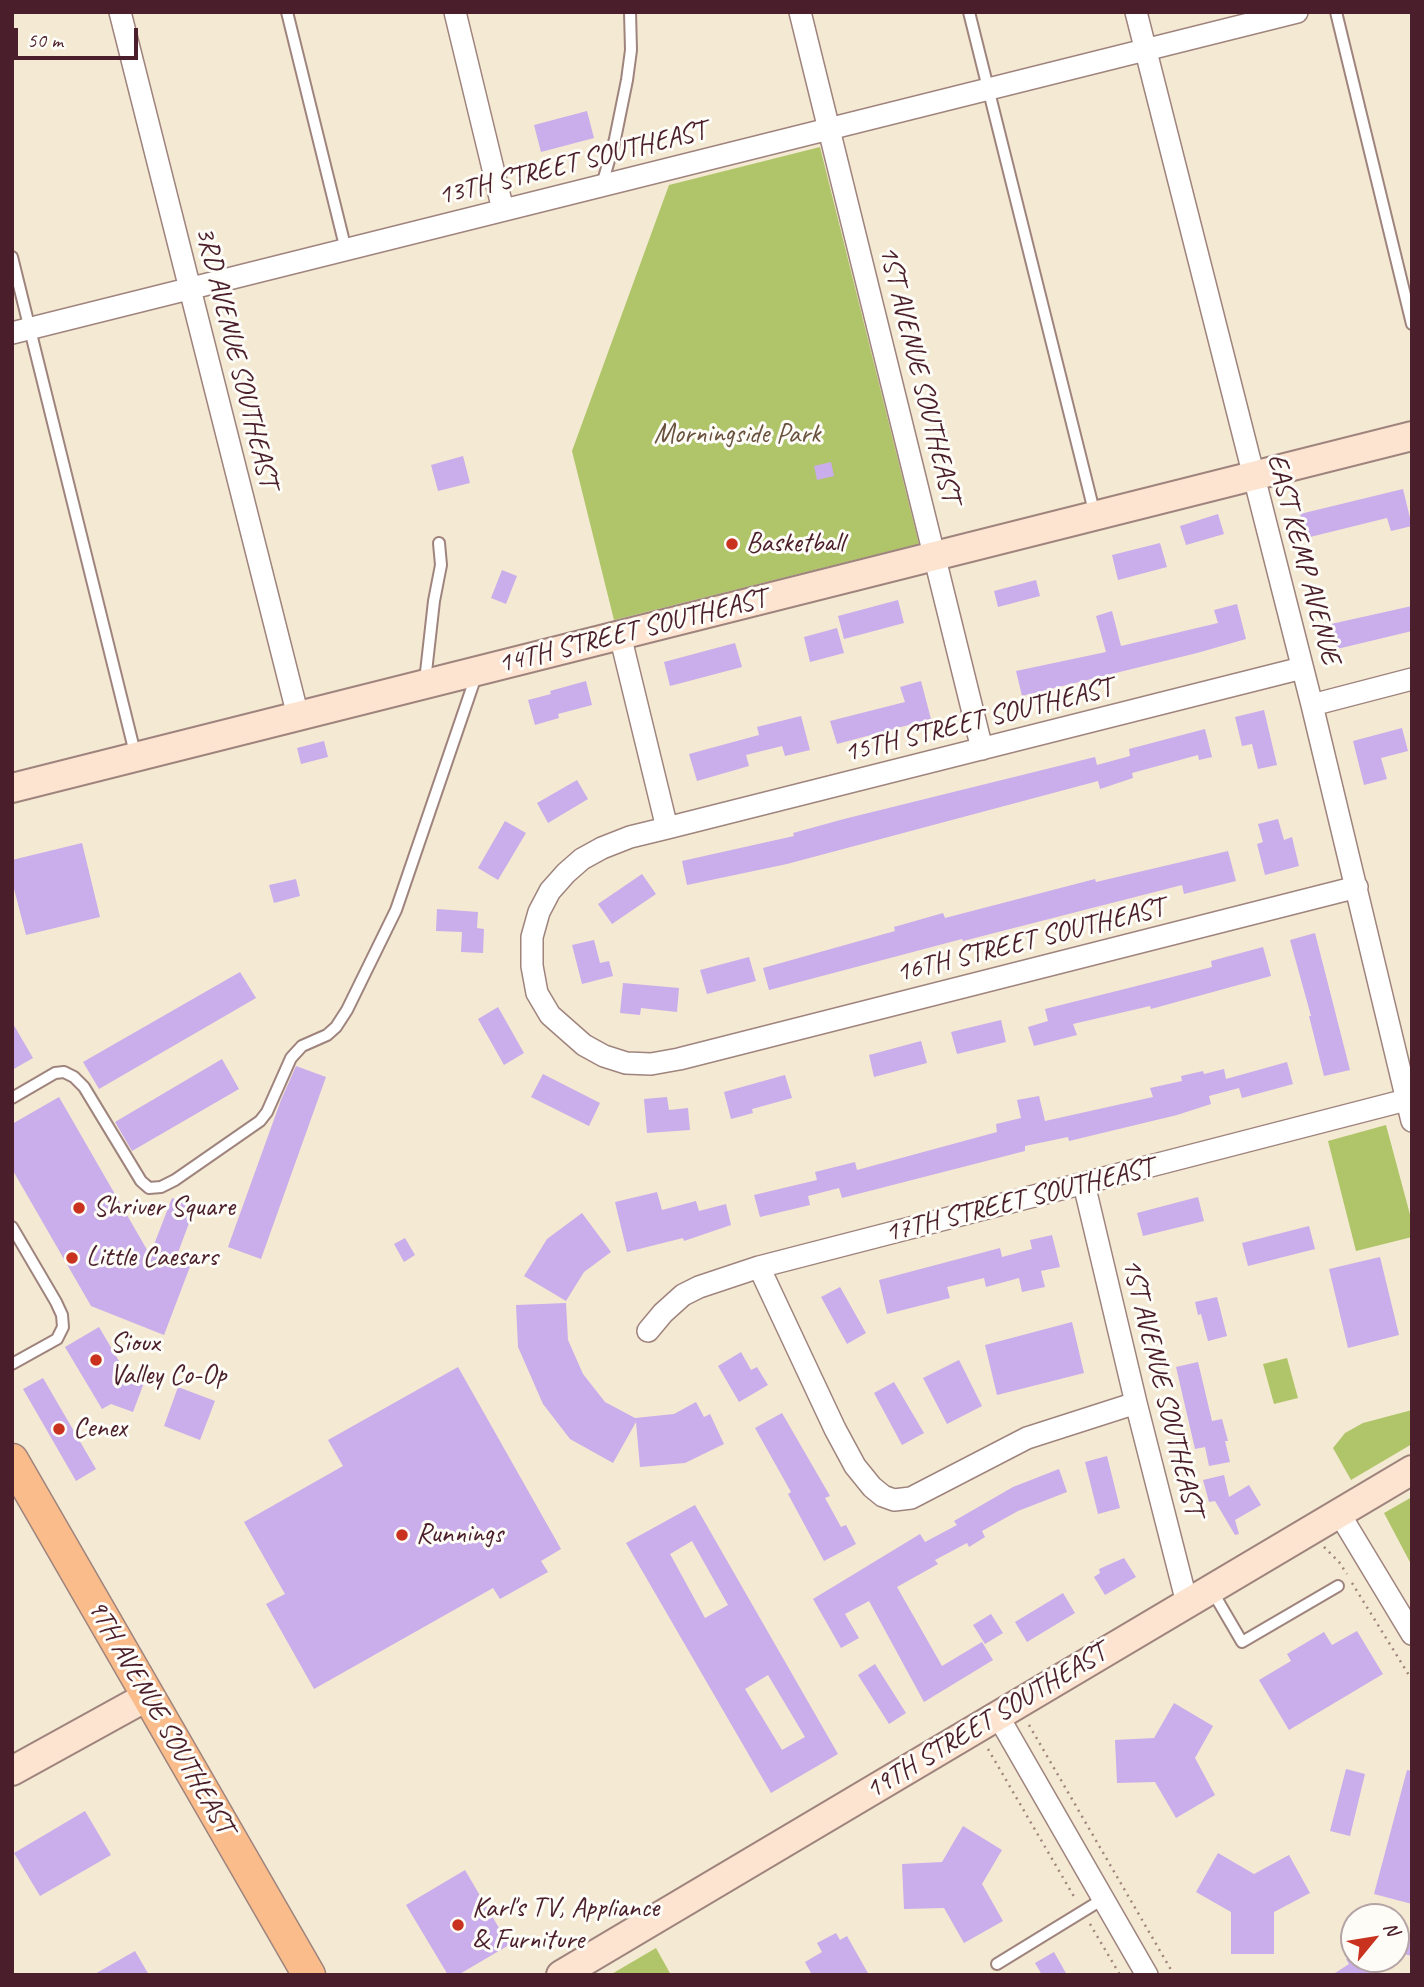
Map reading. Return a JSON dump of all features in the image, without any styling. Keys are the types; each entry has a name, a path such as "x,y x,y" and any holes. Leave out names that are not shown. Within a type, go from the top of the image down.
{"main road":[{"name":"9TH AVENUE SOUTHEAST","path":"12,1460 309,1975"}],"street":[{"name":"3RD AVENUE SOUTHEAST","path":"120,12 298,716"},
{"path":"455,12 503,210"},
{"name":"1ST AVENUE SOUTHEAST","path":"800,12 982,749"},
{"name":"EAST KEMP AVENUE","path":"1136,12 1312,705 1412,1121"},
{"name":"13TH STREET SOUTHEAST","path":"21,331 1297,12"},
{"name":"14TH STREET SOUTHEAST","path":"12,788 1412,436"},
{"path":"620,635 667,828"},
{"name":"15TH STREET SOUTHEAST","path":"532,966 532,937 539,912 550,891 582,859 630,837 1302,668"},
{"path":"1312,705 1412,679"},
{"name":"16TH STREET SOUTHEAST","path":"532,966 537,993 550,1015 584,1045 604,1056 626,1063 651,1064 1357,887"},
{"name":"17TH STREET SOUTHEAST","path":"648,1331 663,1313 683,1296 699,1287 759,1268 1406,1100"},
{"name":"1ST AVENUE SOUTHEAST","path":"1084,1184 1187,1603"},
{"path":"759,1268 855,1466 872,1487 883,1496 894,1500 911,1498 1027,1438 1136,1404"},
{"name":"19TH STREET SOUTHEAST","path":"561,1975 1412,1470"},
{"path":"1339,1513 1412,1634"},
{"path":"12,1771 148,1696"},
{"path":"998,1716 1147,1975"}],"lane":[{"path":"287,12 346,250"},
{"path":"602,185 627,80 631,50 629,12"},
{"path":"970,12 1095,515"},
{"path":"1336,12 1412,324"},
{"path":"12,257 21,331 136,757"},
{"path":"425,684 434,601 441,565 439,543"},
{"path":"12,1098 55,1073 64,1072 74,1077 84,1087 141,1181 149,1188 161,1187 175,1180 260,1121 267,1112 291,1058 302,1046 327,1035 337,1027 372,960 396,910 477,671"},
{"path":"12,1227 56,1302 62,1315 63,1327 57,1339 16,1362 12,1348"},
{"path":"1211,1589 1242,1642 1338,1586"},
{"path":"998,1964 1103,1899"}],"path":[{"path":"1322,1545 1339,1562 1412,1680"},
{"path":"1026,1719 1174,1975"},
{"path":"985,1743 1120,1975"}],"green space":[{"name":"Morningside Park","path":"820,147 919,544 614,620 572,451 669,185"},
{"path":"1386,1125 1412,1222 1412,1237 1356,1251 1328,1141"},
{"path":"1287,1358 1298,1398 1274,1404 1263,1364"},
{"path":"1412,1410 1412,1444 1351,1480 1333,1448 1345,1433 1363,1423"},
{"path":"1412,1497 1412,1566 1384,1513"},
{"path":"656,1948 671,1975 610,1975"}],"building":[{"path":"587,111 594,138 541,152 534,125"},
{"path":"463,456 470,483 438,491 431,465"},
{"path":"831,462 834,476 817,480 814,466"},
{"path":"1403,489 1412,526 1391,531 1387,518 1306,538 1300,514"},
{"path":"1218,514 1224,534 1186,545 1180,526"},
{"path":"1160,543 1167,567 1118,580 1112,555"},
{"path":"502,570 517,576 506,604 491,598"},
{"path":"1036,580 1040,596 998,607 994,591"},
{"path":"898,600 904,623 844,639 838,616"},
{"path":"1237,604 1246,639 1022,696 1016,671 1106,652 1096,616 1112,611 1121,646 1218,623 1214,610"},
{"path":"1412,606 1412,631 1337,649 1331,624"},
{"path":"837,628 844,653 810,662 804,637"},
{"path":"735,643 742,667 670,686 664,662"},
{"path":"586,681 592,705 558,714 559,718 535,725 528,700"},
{"path":"921,681 931,719 837,744 830,721 905,702 900,687"},
{"path":"1264,710 1277,765 1258,769 1252,744 1242,746 1235,717"},
{"path":"801,716 810,750 785,756 782,746 746,755 749,766 697,781 689,754 759,735 757,727"},
{"path":"1402,728 1408,751 1381,758 1387,779 1364,785 1353,741"},
{"path":"1205,729 1212,757 1199,760 1198,755 1132,773 1133,778 1100,789 1098,781 787,864 687,885 682,861 794,836 793,833 844,819 1095,757 1097,765 1130,756 1129,749"},
{"path":"324,741 328,757 301,764 297,748"},
{"path":"577,780 588,799 548,823 537,803"},
{"path":"1278,819 1284,840 1292,837 1299,866 1265,875 1257,844 1263,842 1258,824"},
{"path":"505,821 526,833 498,880 478,868"},
{"path":"82,843 100,917 26,935 12,881 12,860"},
{"path":"1228,851 1236,881 1184,894 1182,885 769,990 763,968 895,931 894,927 943,913 945,918 1095,879 1096,882"},
{"path":"642,874 656,894 612,924 598,904"},
{"path":"296,879 300,896 274,903 269,885"},
{"path":"437,909 478,912 477,928 484,929 483,953 461,952 462,932 436,931"},
{"path":"1315,933 1350,1070 1324,1076 1290,940"},
{"path":"594,940 600,963 609,961 613,976 582,984 572,945"},
{"path":"1263,947 1271,976 1151,1009 1150,1006 1073,1024 1077,1035 1034,1046 1028,1027 1048,1021 1045,1009 1212,967 1211,961"},
{"path":"749,957 756,981 707,994 700,970"},
{"path":"240,972 256,998 99,1089 83,1062"},
{"path":"623,983 679,988 677,1012 641,1008 640,1015 620,1013"},
{"path":"498,1007 524,1053 504,1065 478,1019"},
{"path":"1001,1020 1006,1042 957,1054 951,1032"},
{"path":"12,1022 33,1058 12,1070"},
{"path":"921,1041 927,1063 874,1077 869,1055"},
{"path":"222,1059 239,1089 132,1151 115,1122"},
{"path":"1287,1062 1293,1084 1242,1098 1239,1088 1209,1096 1211,1104 1177,1115 1069,1141 1068,1137 1025,1146 1025,1151 842,1198 839,1188 808,1196 810,1205 760,1217 754,1195 817,1180 815,1172 855,1162 857,1170 997,1132 996,1124 1021,1118 1017,1100 1039,1096 1045,1121 1153,1097 1150,1088 1182,1081 1181,1076 1224,1069 1226,1079"},
{"path":"296,1066 326,1077 261,1259 228,1247"},
{"path":"543,1074 600,1103 589,1126 531,1097"},
{"path":"785,1075 792,1098 752,1109 753,1113 731,1119 724,1092"},
{"name":"Shriver Square","path":"59,1097 150,1255 172,1198 195,1207 176,1258 191,1264 164,1335 91,1306 12,1169 12,1124"},
{"path":"667,1097 669,1110 688,1108 690,1130 647,1133 644,1099"},
{"path":"657,1192 662,1210 696,1201 699,1211 726,1204 731,1225 684,1241 683,1238 627,1252 615,1202"},
{"path":"1198,1197 1204,1221 1143,1236 1137,1213"},
{"path":"582,1213 611,1252 584,1272 566,1301 524,1276 547,1239"},
{"path":"1309,1226 1315,1249 1248,1266 1242,1243"},
{"path":"1052,1235 1060,1267 1041,1271 1045,1287 1022,1292 1019,1278 986,1287 984,1278 947,1287 950,1298 887,1314 879,1280 1000,1248 1002,1257 1032,1249 1030,1240"},
{"path":"405,1238 415,1255 404,1262 394,1244"},
{"path":"1380,1257 1399,1335 1348,1348 1329,1269"},
{"path":"840,1287 866,1333 847,1344 821,1297"},
{"path":"1217,1297 1227,1336 1208,1341 1195,1302"},
{"path":"566,1303 568,1340 583,1374 605,1402 635,1418 674,1414 696,1402 704,1417 710,1414 724,1444 685,1463 640,1467 636,1422 613,1463 570,1439 543,1404 518,1347 516,1305"},
{"path":"1072,1322 1084,1373 997,1395 985,1345"},
{"name":"Sioux Valley Co-Op","path":"99,1327 126,1373 145,1380 133,1412 111,1404 102,1409 65,1347"},
{"path":"741,1352 751,1370 757,1367 768,1385 739,1402 718,1366"},
{"path":"959,1360 982,1406 947,1424 923,1378"},
{"path":"1198,1362 1212,1421 1222,1419 1230,1462 1209,1466 1205,1447 1195,1449 1176,1367"},
{"name":"Runnings","path":"458,1367 561,1549 541,1561 548,1572 500,1599 493,1588 314,1689 266,1604 285,1594 244,1522 343,1466 328,1440"},
{"name":"Cenex","path":"43,1378 96,1469 76,1481 23,1389"},
{"path":"894,1382 924,1433 902,1445 874,1393"},
{"path":"178,1387 215,1401 200,1440 164,1426"},
{"path":"782,1413 830,1496 825,1498 841,1527 846,1525 856,1544 824,1561 788,1494 791,1492 755,1428"},
{"path":"1107,1456 1120,1508 1098,1514 1085,1462"},
{"path":"1059,1469 1067,1492 1018,1511 982,1531 985,1537 969,1547 967,1543 935,1560 938,1564 897,1587 942,1666 982,1642 993,1660 924,1702 869,1601 845,1614 859,1638 841,1648 813,1599 920,1534 925,1542 957,1525 954,1521 1013,1487"},
{"path":"1224,1475 1229,1497 1249,1485 1261,1505 1235,1520 1239,1534 1235,1535 1215,1501 1209,1502 1203,1480"},
{"path":"695,1505 838,1754 771,1793 626,1543","holes":["692,1541 728,1605 705,1618 670,1554","768,1675 805,1737 782,1750 745,1689"]},
{"path":"1124,1558 1136,1577 1105,1595 1094,1577 1100,1573 1099,1569"},
{"path":"1063,1593 1075,1613 1027,1642 1015,1622"},
{"path":"991,1614 1003,1633 985,1644 973,1625"},
{"path":"1357,1631 1383,1674 1289,1730 1259,1680 1291,1661 1287,1654 1324,1632 1332,1645"},
{"path":"875,1664 906,1713 889,1724 858,1675"},
{"path":"1174,1703 1213,1726 1195,1758 1215,1795 1176,1818 1155,1782 1117,1783 1115,1740 1154,1738"},
{"path":"1346,1769 1365,1774 1350,1836 1330,1831"},
{"path":"1407,1770 1412,1771 1412,1904 1374,1894"},
{"path":"85,1811 111,1855 40,1896 14,1853"},
{"path":"963,1826 1002,1850 982,1884 1003,1921 964,1943 944,1908 904,1909 902,1864 942,1862"},
{"path":"1218,1853 1254,1874 1289,1855 1310,1893 1274,1912 1274,1954 1231,1954 1231,1912 1196,1892"},
{"name":"Karl's TV, Appliance & Furniture","path":"465,1870 509,1945 458,1975 448,1975 406,1905"},
{"path":"836,1933 840,1940 847,1936 869,1975 812,1975 805,1962 822,1952 817,1943"},
{"path":"1410,1934 1412,1935 1410,1956"},
{"path":"135,1951 149,1975 93,1975"},
{"path":"1054,1952 1067,1975 1042,1975 1035,1963"},
{"path":"1340,1970 1340,1973 1377,1973 1374,1975 1332,1975"}],"place":[{"name":"Basketball","path":"732,544"},
{"name":"Shriver Square","path":"79,1208"},
{"name":"Little Caesars","path":"72,1258"},
{"name":"Sioux Valley Co-Op","path":"96,1360"},
{"name":"Cenex","path":"59,1429"},
{"name":"Runnings","path":"402,1535"},
{"name":"Karl's TV, Appliance & Furniture","path":"458,1925"}]}
